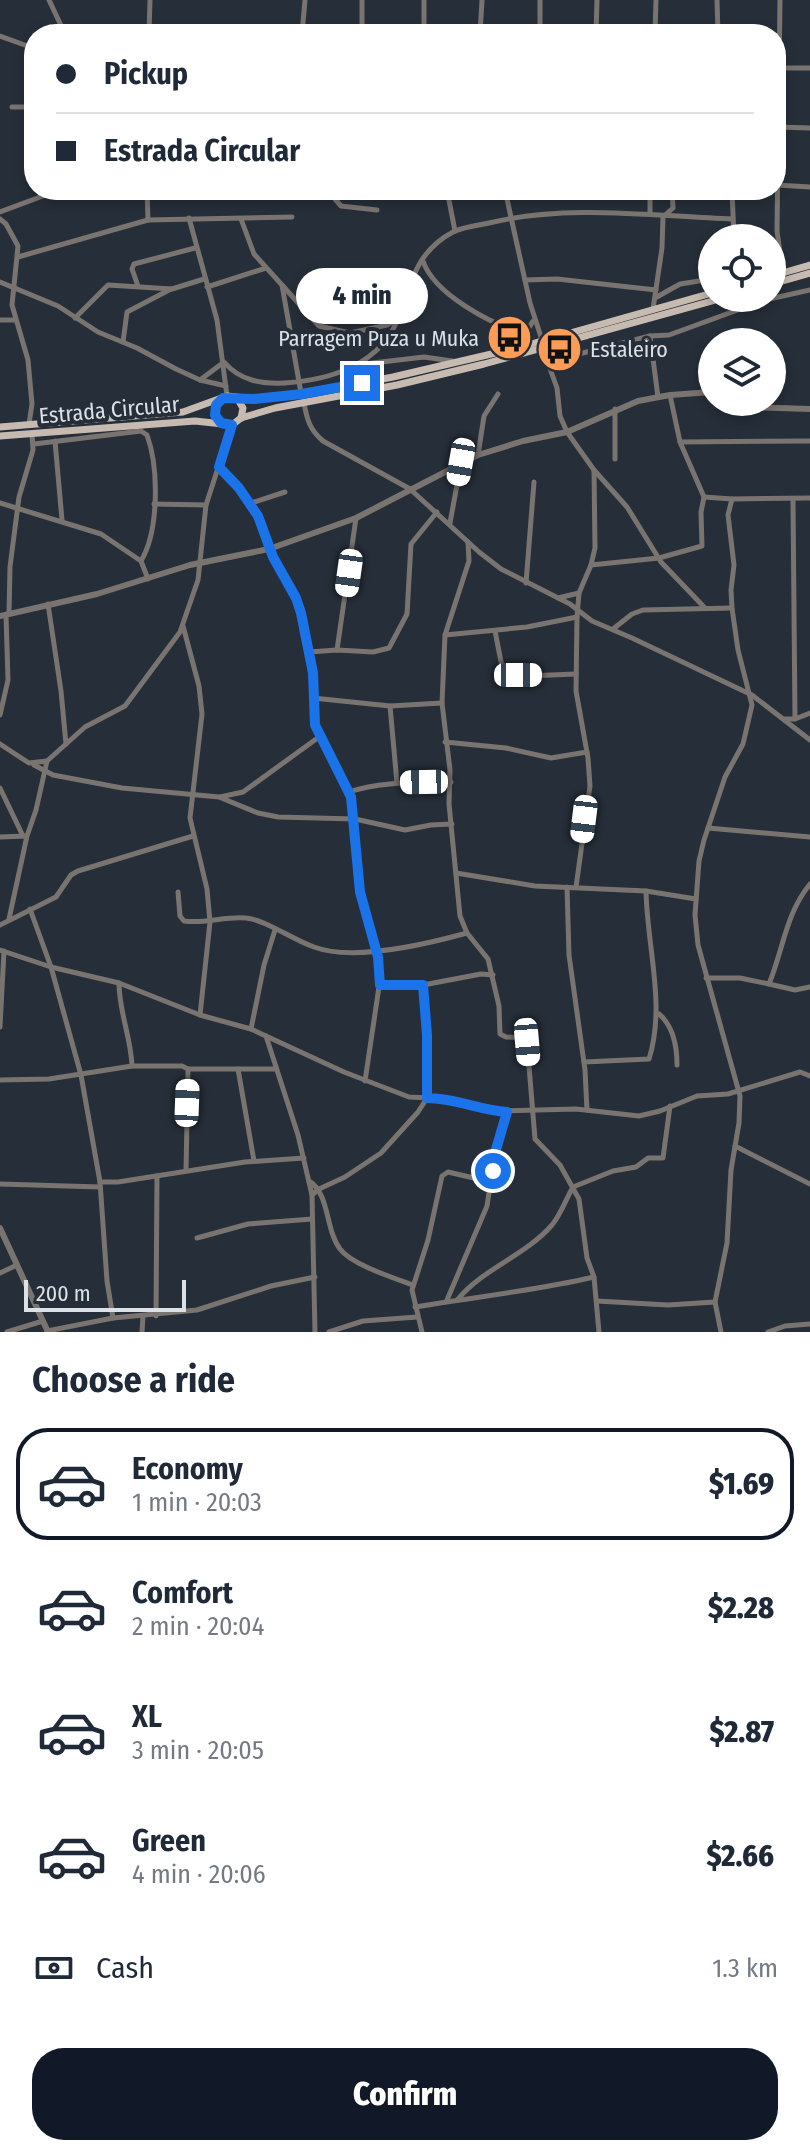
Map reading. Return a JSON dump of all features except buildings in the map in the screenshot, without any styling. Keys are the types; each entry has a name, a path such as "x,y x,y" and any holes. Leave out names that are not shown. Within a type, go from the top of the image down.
{"main road":[{"path":"786,272 810,265"},
{"path":"786,280 810,273"},
{"path":"698,297 542,345 362,383 303,399 241,418 232,425 221,423 215,415 218,401 227,396 303,399 397,385 698,304"},
{"path":"237,398 243,408 241,418"},
{"name":"Estrada Circular","path":"0,427 30,430 41,425 183,412 218,401"},
{"name":"Estrada Circular","path":"0,436 30,430 181,422 221,423"}],"street":[{"path":"49,0 60,24"},
{"path":"149,24 150,0"},
{"path":"303,24 305,0"},
{"path":"362,0 362,24"},
{"path":"424,0 424,24"},
{"path":"481,24 482,0"},
{"path":"540,0 540,24"},
{"path":"596,24 597,0"},
{"path":"655,24 656,0"},
{"path":"717,0 718,24"},
{"path":"780,0 780,24"},
{"path":"0,36 24,45"},
{"path":"786,68 810,68"},
{"path":"12,107 24,107"},
{"path":"786,127 810,128"},
{"path":"786,186 810,187"},
{"path":"0,715 8,680 5,615 10,567 18,506 34,444 30,430 32,413 28,360 15,320 12,287 18,257 13,235 2,220 3,211 32,200"},
{"path":"147,200 148,220"},
{"path":"336,200 341,206 377,210"},
{"path":"449,200 455,231"},
{"path":"507,200 534,320 557,388 560,416 567,432 594,470 627,507 659,558 705,608"},
{"path":"650,200 650,214"},
{"path":"653,309 663,217 673,208 673,200"},
{"path":"732,200 733,224"},
{"path":"777,200 777,224"},
{"path":"362,383 364,362 389,336 408,284 423,260 440,241 455,231 511,217 581,213 732,219"},
{"path":"18,257 148,220 292,217"},
{"path":"189,218 217,320 227,396"},
{"path":"241,219 249,245 319,326 350,333 387,325 398,318"},
{"path":"138,286 132,269 134,264 195,248"},
{"path":"423,260 426,269 452,297 505,328 524,333"},
{"path":"207,287 266,268"},
{"path":"123,342 127,312 172,289 204,279"},
{"path":"525,280 557,279 656,290"},
{"path":"655,298 680,284 698,281"},
{"path":"0,282 58,306 98,332 200,380 226,386"},
{"path":"282,284 307,422 313,433 410,489 479,552 526,583 558,598 592,621 752,695 810,740"},
{"path":"75,318 108,285 172,289"},
{"path":"547,362 650,336 669,335 765,300 810,290"},
{"path":"0,320 15,320"},
{"path":"517,348 534,320"},
{"path":"650,336 658,397"},
{"path":"224,362 240,376 255,381 299,381 339,373 364,362 424,357 457,362"},
{"path":"200,380 224,362"},
{"path":"5,615 97,594 201,563 269,549 356,518 478,455 567,432 615,409 658,397 698,393"},
{"path":"478,455 484,416 498,394"},
{"path":"591,565 659,558 702,546 704,497 680,442 670,395"},
{"path":"786,408 810,409"},
{"path":"615,409 615,459"},
{"path":"32,413 41,425"},
{"path":"34,765 47,761 85,727 125,706 180,632 201,563 206,505 232,425"},
{"path":"34,444 144,432 155,466 150,540 141,561"},
{"path":"55,441 62,520"},
{"path":"680,442 810,441"},
{"path":"450,523 461,462"},
{"path":"219,467 251,503 269,549 296,598 313,673 313,713 319,737 349,792 355,819 360,892 376,951 380,985 365,1081"},
{"path":"576,887 590,786 576,674 578,614 579,593 595,548 594,470"},
{"path":"526,583 534,482"},
{"path":"251,503 285,492"},
{"path":"704,497 810,498"},
{"path":"721,1332 715,1302 727,1243 740,1109 739,1090 706,978 696,927 696,899 699,861 708,828 725,777 743,744 751,716 752,695 738,650 732,608 734,565 728,515 732,499"},
{"path":"793,500 796,534 793,615 795,719"},
{"path":"0,503 18,506 101,534 141,561 148,579"},
{"path":"154,504 206,505"},
{"path":"309,652 373,652 386,650 393,644 407,614 411,544 437,512"},
{"path":"337,650 356,518"},
{"path":"468,542 469,561 445,635 442,703 460,916 467,933 488,959 499,1006 500,1034 525,1038 527,1042 535,1139 560,1165 573,1187 583,1216 584,1240 594,1277 599,1332"},
{"path":"469,561 479,552"},
{"path":"558,598 579,593"},
{"path":"48,604 66,745"},
{"path":"613,629 632,614 643,610 732,608"},
{"path":"445,635 495,631 578,614"},
{"path":"183,625 199,686 202,714 190,818 207,889 210,922 200,1015"},
{"path":"447,625 456,633"},
{"path":"495,631 504,677 576,674"},
{"path":"313,698 390,706 442,703"},
{"path":"390,706 397,783"},
{"path":"784,719 795,719 810,713"},
{"path":"219,797 243,792 319,737"},
{"path":"445,742 506,748 551,758 587,752"},
{"path":"0,744 21,760 45,772 122,788 219,797 258,813 278,817 355,819 405,830 452,824"},
{"path":"9,919 25,836 36,810 47,761"},
{"path":"349,792 367,786 397,783 451,782"},
{"path":"0,788 25,836"},
{"path":"708,828 810,837"},
{"path":"0,837 25,836"},
{"path":"0,925 56,897 71,875 78,871 193,836"},
{"path":"456,873 495,881 646,891 696,899"},
{"path":"769,984 780,958 788,922 810,884"},
{"path":"567,887 572,989 584,1062 587,1110"},
{"path":"584,1062 649,1059 658,1013 646,917 646,891"},
{"path":"178,892 181,920 210,922 245,918 321,949 376,951 429,943 467,933"},
{"path":"30,909 51,967 81,1075 100,1184 113,1318"},
{"path":"251,1029 275,930"},
{"path":"0,1027 2,951 51,967 119,983 200,1015 251,1029 365,1081 409,1097 451,1099 478,1108 507,1112 587,1110 639,1116 697,1096 728,1094 800,1072 809,1073"},
{"path":"380,985 423,985 481,974 493,975"},
{"path":"706,978 740,978 795,990 810,987"},
{"path":"119,983 132,1066"},
{"path":"312,1195 381,1153 427,1098 423,985"},
{"path":"658,1013 665,1019 672,1035 677,1065"},
{"path":"266,1035 304,1158 312,1195 315,1332"},
{"path":"0,1080 81,1075 132,1066 276,1069"},
{"path":"186,1171 188,1069"},
{"path":"238,1069 254,1161"},
{"path":"458,1299 491,1269 525,1248 553,1223 573,1187 613,1171 636,1167 648,1158 663,1158 670,1105"},
{"path":"447,1300 487,1206 495,1153 507,1112"},
{"path":"735,1146 810,1184"},
{"path":"0,1184 100,1184 254,1161 304,1158"},
{"path":"422,1332 413,1285 428,1240 442,1176 448,1172 491,1182"},
{"path":"156,1316 159,1259 157,1176"},
{"path":"309,1181 319,1189 332,1234 344,1253 413,1285"},
{"path":"197,1238 248,1224 312,1219"},
{"path":"0,1229 47,1332 113,1318 197,1310 271,1286 315,1277"},
{"path":"0,1273 18,1265"},
{"path":"415,1307 447,1300 520,1293 594,1277"},
{"path":"596,1301 668,1305 715,1302"},
{"path":"142,1332 143,1316"},
{"path":"329,1332 363,1321 417,1317"},
{"path":"7,1332 43,1321"},
{"path":"768,1332 785,1326 810,1324"}],"place":[{"name":"Parragem Puza u Muka","path":"510,338"},
{"name":"Estaleiro","path":"559,349"}],"route":[{"path":"362,383 302,394 254,399 223,398 216,405 215,415 221,423 232,425 219,467 251,503 269,549 301,613 313,673 315,725 351,797 360,892 378,957 380,985 423,985 427,1098 451,1099 478,1108 507,1112 493,1171"}]}
